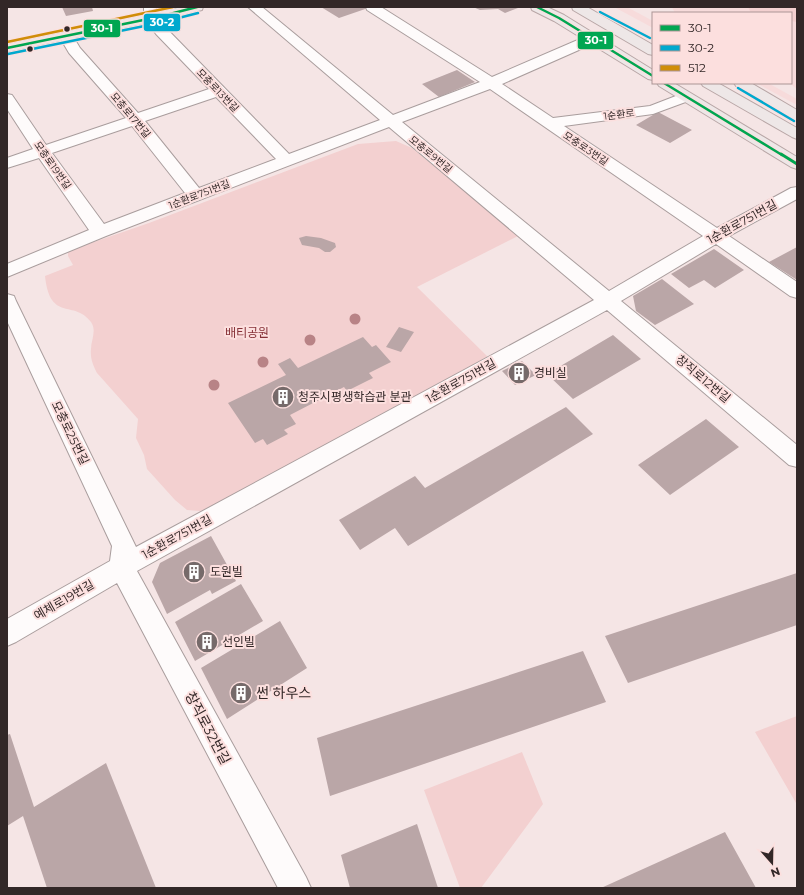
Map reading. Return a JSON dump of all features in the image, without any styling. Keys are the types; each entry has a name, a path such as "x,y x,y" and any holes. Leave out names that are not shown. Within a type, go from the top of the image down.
{"main road":[{"path":"7,48 66,36 150,13 197,7"},
{"path":"537,7 652,75"},
{"path":"578,7 652,50"},
{"path":"603,7 652,32"},
{"path":"666,84 797,164"},
{"path":"710,84 797,134"},
{"path":"743,84 797,116"}],"street":[{"name":"모충로9번길","path":"254,7 390,121 609,300"},
{"name":"모충로3번길","path":"372,7 491,83 797,291"},
{"name":"모충로13번길","path":"150,13 161,32 286,160"},
{"name":"모충로17번길","path":"66,36 74,50 135,120 195,195"},
{"name":"1순환로751번길","path":"7,271 100,232 195,195 491,83 592,39"},
{"path":"7,163 219,91"},
{"name":"1순환로","path":"550,123 653,110 686,97"},
{"name":"모충로19번길","path":"7,98 42,151 100,232"},
{"name":"1순환로751번길","path":"122,567 609,300 716,236 797,192"},
{"name":"창직로12번길","path":"609,300 797,458"},
{"name":"모충로25번길","path":"7,301 124,546 122,567"},
{"name":"예체로19번길","path":"7,633 122,567"},
{"name":"창직로32번길","path":"122,567 295,888"}],"shaded area":[{"path":"614,7 627,7 652,20 652,27"},
{"path":"672,7 797,7 797,89 790,84 792,84 792,12 674,12"},
{"path":"758,84 770,84 797,99 797,105"}],"green space":[{"path":"748,7 797,7 797,22 792,21 792,12 750,12"},
{"name":"배티공원","path":"396,141 412,148 520,235 417,287 489,358 214,507 200,511 187,510 175,500 147,469 144,455 136,438 138,419 97,373 91,355 94,332 93,325 84,315 57,305 52,300 48,291 45,276 73,265 68,256 68,251 149,223 358,144"},
{"path":"797,716 797,803 796,803 755,732"},
{"path":"522,752 543,804 481,888 460,888 424,790"}],"building":[{"path":"62,7 92,7 93,11 66,16"},
{"path":"321,7 371,7 339,18"},
{"path":"473,7 518,8 505,13 498,9 480,10"},
{"path":"457,70 475,82 439,97 422,84"},
{"path":"658,112 692,130 670,143 636,125"},
{"path":"306,236 321,238 335,243 336,247 330,252 325,252 319,248 302,245 299,238"},
{"path":"797,247 797,280 769,262"},
{"path":"714,249 744,270 715,288 704,280 689,288 671,274"},
{"path":"662,279 694,304 655,325 636,311 633,296"},
{"path":"399,327 414,332 401,352 386,347"},
{"path":"613,335 641,359 573,399 547,374"},
{"name":"청주시평생학습관 분관","path":"363,337 372,347 376,345 391,362 369,373 373,378 347,391 344,387 290,415 296,424 284,430 288,434 267,445 263,439 255,443 228,403 286,375 278,364 290,358 298,368"},
{"name":"경비실","path":"522,361 536,375 515,385 502,371"},
{"path":"566,407 593,434 408,546 395,528 360,550 339,520 415,476 425,488"},
{"path":"706,419 739,447 670,495 638,465"},
{"name":"도원빌","path":"211,536 236,581 212,594 210,590 167,614 152,582 160,563"},
{"path":"797,573 797,625 628,683 605,636"},
{"name":"선인빌","path":"241,584 263,621 195,661 175,622"},
{"name":"썬 하우스","path":"280,621 307,668 227,719 201,668"},
{"path":"583,651 606,702 330,796 317,738"},
{"path":"10,734 34,807 106,763 156,888 47,888 23,816 7,826 7,735"},
{"path":"417,824 438,888 350,888 341,855"},
{"path":"725,832 756,888 601,888"}],"transit line":[{"name":"512","path":"7,42 173,7"},
{"name":"30-1","path":"7,48 158,17 197,7"},
{"name":"30-1","path":"537,7 559,18 652,75"},
{"name":"30-2","path":"600,12 650,38"},
{"name":"30-2","path":"8,54 159,23 198,13"},
{"name":"30-1","path":"666,84 797,164"},
{"name":"30-2","path":"738,88 794,121"}],"place":[{"name":"경비실","path":"519,373"},
{"name":"청주시평생학습관 분관","path":"283,397"},
{"name":"도원빌","path":"194,572"},
{"name":"선인빌","path":"207,642"},
{"name":"썬 하우스","path":"241,693"}]}
